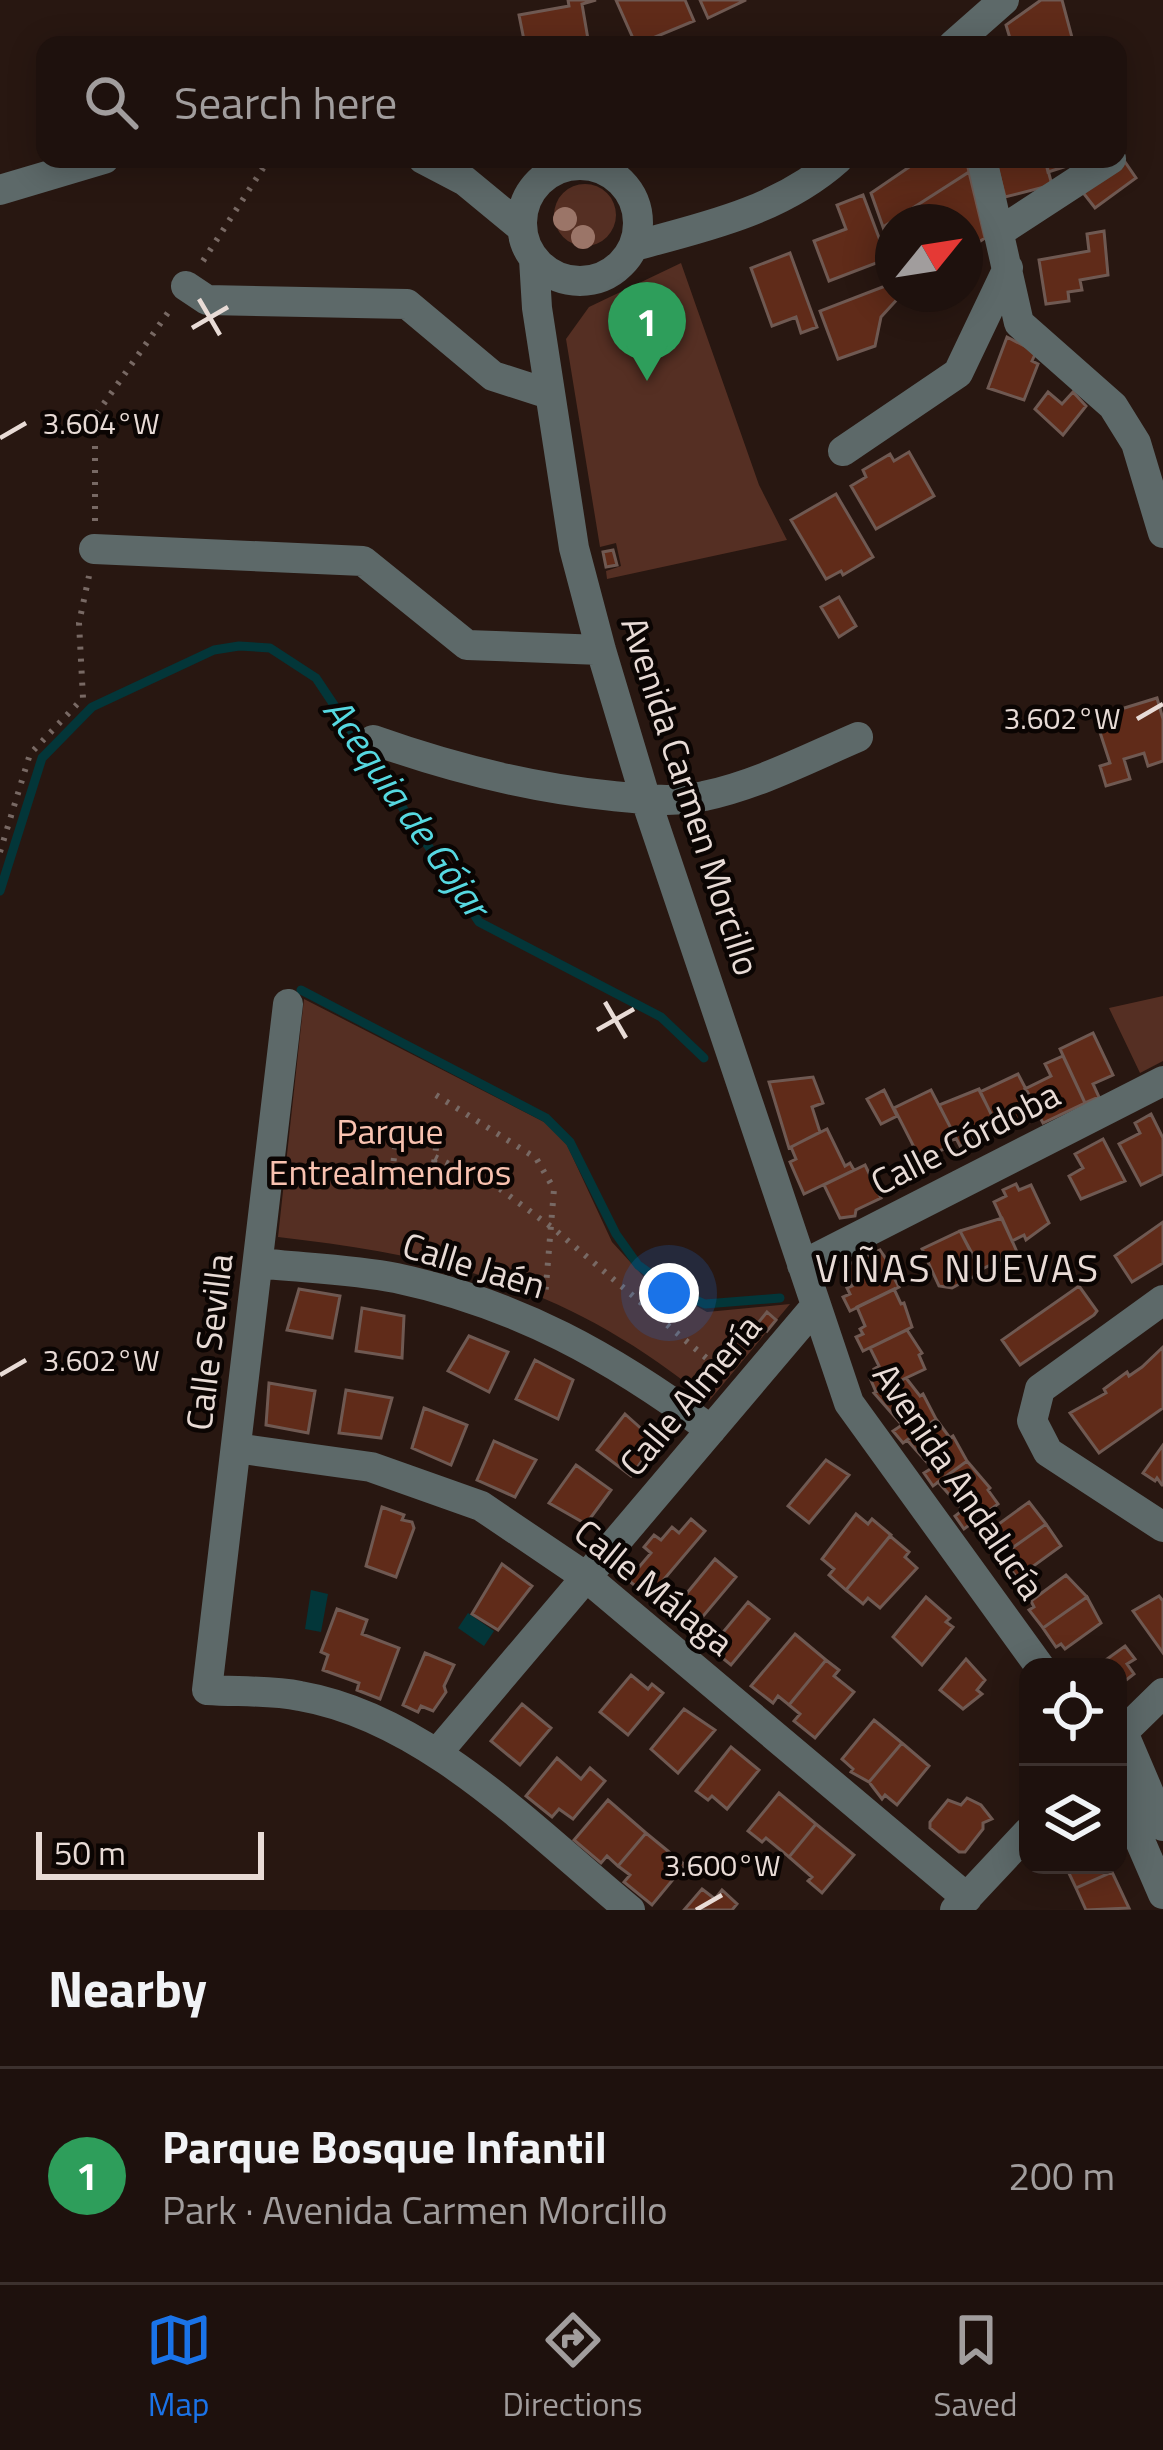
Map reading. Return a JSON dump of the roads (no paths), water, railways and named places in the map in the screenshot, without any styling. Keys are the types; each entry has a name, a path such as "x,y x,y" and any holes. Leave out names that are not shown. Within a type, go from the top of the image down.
{"street":[{"path":"961,36 986,6"},
{"path":"0,190 74,168"},
{"path":"439,168 465,182 522,228"},
{"path":"562,168 535,187 525,203 522,228 534,259 550,274 572,281 607,275 634,246 638,226 629,191 601,168"},
{"path":"634,246 757,211 828,168"},
{"path":"984,168 1019,323 1113,406 1136,443 1163,533"},
{"path":"1000,232 1097,168"},
{"path":"465,182 535,187"},
{"path":"636,208 705,227"},
{"name":"Avenida Carmen Morcillo","path":"534,259 537,308 574,548 601,650 646,800 802,1265"},
{"path":"843,451 958,373 1008,268"},
{"name":"Avenida Carmen Morcillo","path":"545,341 572,281"},
{"path":"186,286 207,300 407,304 493,376 549,394"},
{"path":"94,549 363,561 467,645 601,650"},
{"path":"373,740 458,770 552,790 646,800 703,797 858,737"},
{"name":"Calle Sevilla","path":"288,1004 208,1690 301,1696 363,1716 438,1752"},
{"name":"Calle Córdoba","path":"802,1265 1163,1082"},
{"name":"Calle Jaén","path":"258,1263 395,1278 523,1316 633,1372 712,1430"},
{"name":"Avenida Andalucía","path":"802,1265 849,1403 1033,1658"},
{"path":"1163,1300 1040,1389 1032,1421 1048,1452 1163,1527"},
{"name":"Calle Almería","path":"438,1752 815,1307"},
{"name":"Calle Málaga","path":"236,1448 371,1467 482,1506 586,1577 961,1904"},
{"path":"1127,1728 1163,1693"},
{"path":"1127,1750 1163,1826"},
{"path":"438,1752 630,1910"},
{"path":"1127,1811 1163,1894"},
{"path":"961,1904 1019,1842"}],"water":[{"path":"311,1590 328,1594 321,1632 305,1629"},
{"path":"468,1613 494,1631 484,1646 458,1628"}],"waterway":[{"name":"Acequia de Gójar","path":"0,891 42,758 92,707 214,650 270,648 316,678 479,922 661,1017 704,1058"},
{"path":"301,990 546,1118 570,1142 616,1234 638,1265 673,1290 705,1304 780,1298"}],"place":[{"name":"Parque Bosque Infantil","path":"647,381"}],"district":[{"name":"VIÑAS NUEVAS","path":"958,1268"}],"park label":[{"name":"Parque Entrealmendros","path":"390,1152"}]}
